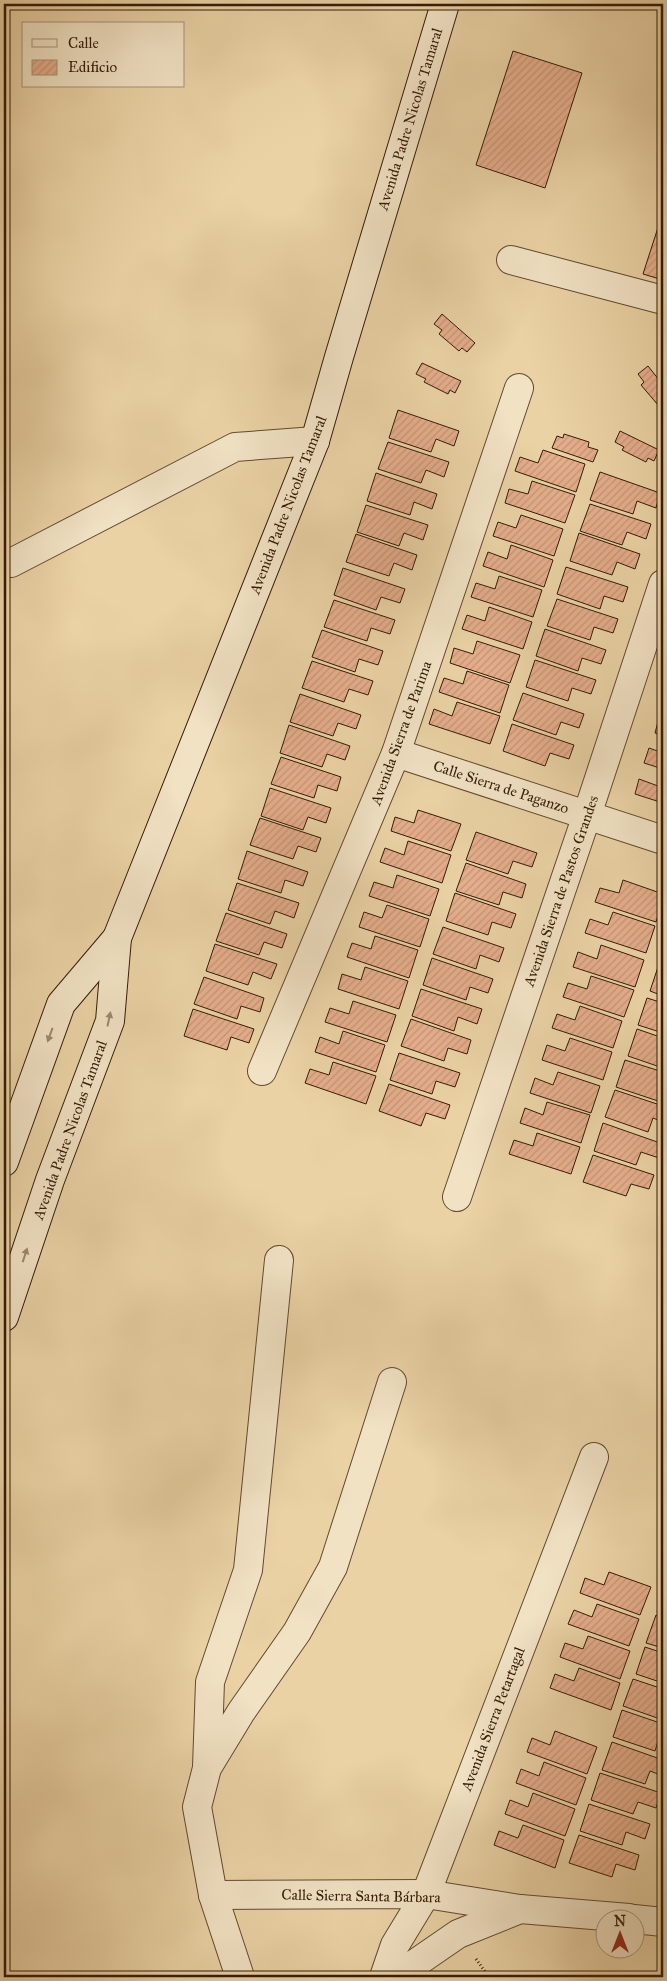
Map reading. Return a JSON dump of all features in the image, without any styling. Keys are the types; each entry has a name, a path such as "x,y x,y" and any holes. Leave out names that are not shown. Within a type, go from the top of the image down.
{"street":[{"name":"Avenida Padre Nicolas Tamaral","path":"4,1318 50,1180 110,1021 117,938 315,441 338,357 446,4"},
{"path":"511,260 663,300"},
{"name":"Avenida Sierra de Parima","path":"262,1071 396,753 519,388"},
{"path":"4,563 11,563 235,447 315,441"},
{"name":"Avenida Sierra de Pastos Grandes","path":"457,1197 587,815 663,584"},
{"name":"Calle Sierra de Paganzo","path":"396,753 663,840"},
{"name":"Avenida Padre Nicolas Tamaral","path":"4,1162 62,1004 117,938"},
{"path":"240,1977 213,1895 197,1807 206,1768 210,1682 248,1570 279,1260"},
{"path":"206,1768 241,1712 297,1632 333,1567 392,1382"},
{"name":"Avenida Sierra Petartagal","path":"384,1977 394,1945 426,1894 594,1457"},
{"name":"Calle Sierra Santa Bárbara","path":"213,1895 426,1894 520,1908 594,1915"},
{"path":"400,1977 412,1965 458,1934 520,1908"},
{"path":"644,1920 663,1922"}],"building":[{"path":"513,51 582,73 545,188 476,165"},
{"path":"663,212 663,280 643,274"},
{"path":"442,314 475,343 467,352 462,348 459,351 439,334 442,330 434,324"},
{"path":"422,363 461,381 455,393 450,390 448,394 424,382 426,379 416,374"},
{"path":"648,366 663,385 663,405 661,402 658,405 641,385 644,382 638,374"},
{"path":"398,410 459,431 454,446 436,439 431,452 389,438"},
{"path":"620,431 659,450 654,461 648,458 646,462 622,450 624,447 615,442"},
{"path":"564,434 589,442 588,447 598,450 593,462 552,448 557,436 563,438"},
{"path":"388,442 449,462 444,477 426,470 421,483 378,469"},
{"path":"543,450 585,464 576,492 515,471 520,457 538,463"},
{"path":"600,472 660,493 656,508 637,501 633,514 590,500"},
{"path":"376,473 437,494 432,509 414,502 410,515 367,501"},
{"path":"532,481 575,495 565,523 505,503 509,489 528,494"},
{"path":"590,504 651,524 646,539 627,532 622,545 580,531"},
{"path":"366,505 428,525 423,540 404,533 399,546 357,532"},
{"path":"521,515 563,529 554,556 493,536 498,522 516,528"},
{"path":"579,533 640,554 635,569 617,562 612,575 570,561"},
{"path":"356,534 417,555 412,570 394,563 389,576 346,562"},
{"path":"511,545 553,560 544,587 483,566 488,552 507,559"},
{"path":"566,567 628,587 623,602 604,596 600,609 557,594"},
{"path":"343,568 405,589 400,603 381,597 376,610 334,595"},
{"path":"499,576 542,590 533,617 471,597 476,583 495,589"},
{"path":"557,599 618,619 613,633 594,627 590,640 547,626"},
{"path":"334,600 395,620 390,634 371,628 367,641 324,627"},
{"path":"489,607 532,622 523,649 462,629 467,615 485,621"},
{"path":"545,629 606,650 601,664 582,658 578,671 536,656"},
{"path":"322,630 383,651 378,665 359,659 355,672 312,657"},
{"path":"477,641 520,655 510,683 450,663 454,648 473,654"},
{"path":"535,660 596,680 591,694 572,688 568,701 526,687"},
{"path":"312,661 373,681 368,695 349,689 344,702 302,688"},
{"path":"467,671 509,685 500,713 439,692 444,678 463,684"},
{"path":"523,693 584,714 579,728 561,722 556,735 513,720"},
{"path":"300,694 361,715 356,729 338,723 333,736 290,722"},
{"path":"457,702 500,716 490,744 429,724 434,709 452,716"},
{"path":"659,718 663,720 663,735 655,733"},
{"path":"512,724 574,745 569,759 550,753 545,766 503,751"},
{"path":"289,725 350,746 345,760 327,754 322,767 280,753"},
{"path":"649,748 663,753 663,769 644,763"},
{"path":"281,757 341,777 337,791 318,785 314,798 271,784"},
{"path":"662,773 663,803 635,794 639,779 658,786"},
{"path":"270,788 331,808 326,823 308,817 303,830 261,816"},
{"path":"418,810 461,824 451,851 391,831 395,817 414,823"},
{"path":"260,818 321,838 316,852 298,846 293,859 250,845"},
{"path":"476,832 537,853 532,867 513,861 508,874 466,860"},
{"path":"408,841 451,855 442,883 380,862 385,848 404,855"},
{"path":"247,851 308,872 303,886 285,880 281,893 238,879"},
{"path":"466,863 526,884 522,898 503,892 499,905 456,891"},
{"path":"397,875 439,889 430,916 369,896 374,882 393,888"},
{"path":"623,880 663,894 656,922 595,902 600,888 619,893"},
{"path":"237,883 299,903 294,918 275,911 270,924 228,910"},
{"path":"455,893 516,914 511,928 492,922 488,935 446,921"},
{"path":"387,905 429,919 420,947 359,927 364,912 382,918"},
{"path":"613,912 655,926 646,953 585,933 590,919 608,925"},
{"path":"226,913 287,934 282,948 264,942 259,955 216,941"},
{"path":"443,927 504,948 499,962 480,955 476,969 433,954"},
{"path":"375,936 418,950 409,978 347,957 352,943 371,949"},
{"path":"215,944 277,964 271,979 253,972 248,985 206,971"},
{"path":"601,945 644,960 635,987 573,967 578,952 597,959"},
{"path":"432,958 493,979 488,993 470,987 466,1000 423,985"},
{"path":"659,964 663,965 663,996 650,991"},
{"path":"365,967 408,981 399,1009 338,989 342,974 361,980"},
{"path":"591,976 634,990 624,1017 563,997 568,983 587,989"},
{"path":"204,977 264,998 260,1012 241,1006 237,1019 194,1004"},
{"path":"421,989 482,1009 477,1024 458,1017 454,1031 412,1016"},
{"path":"647,998 663,1003 663,1033 638,1025"},
{"path":"353,1001 396,1015 387,1042 325,1022 330,1008 349,1014"},
{"path":"580,1006 622,1021 613,1048 552,1028 557,1014 575,1020"},
{"path":"193,1009 254,1029 249,1043 231,1037 227,1050 184,1036"},
{"path":"411,1019 471,1040 467,1054 448,1048 444,1061 401,1046"},
{"path":"637,1029 663,1038 663,1068 628,1056"},
{"path":"343,1031 385,1045 376,1072 315,1052 320,1037 339,1044"},
{"path":"570,1038 612,1052 603,1080 542,1060 547,1045 565,1051"},
{"path":"399,1053 460,1073 455,1087 436,1081 432,1094 390,1080"},
{"path":"625,1060 663,1072 663,1088 658,1101 616,1087"},
{"path":"333,1062 376,1076 366,1104 305,1083 310,1069 329,1075"},
{"path":"558,1072 600,1086 591,1113 530,1093 535,1078 553,1085"},
{"path":"389,1084 450,1105 445,1119 426,1113 421,1126 379,1111"},
{"path":"615,1090 663,1106 663,1122 653,1118 648,1132 605,1117"},
{"path":"547,1102 590,1115 581,1143 520,1123 525,1108 543,1115"},
{"path":"603,1123 663,1144 659,1158 641,1152 636,1165 594,1151"},
{"path":"537,1133 580,1147 571,1174 509,1154 514,1140 533,1146"},
{"path":"593,1155 654,1175 649,1189 631,1184 626,1196 583,1182"},
{"path":"609,1572 651,1587 640,1615 580,1593 585,1578 604,1585"},
{"path":"663,1593 663,1614 657,1612"},
{"path":"597,1604 639,1619 629,1646 568,1624 574,1610 592,1617"},
{"path":"656,1615 663,1618 663,1648 646,1643"},
{"path":"588,1636 630,1651 620,1679 560,1657 565,1643 583,1649"},
{"path":"645,1647 663,1653 663,1683 636,1674"},
{"path":"579,1668 620,1683 611,1710 550,1688 555,1674 574,1681"},
{"path":"633,1679 663,1689 663,1720 623,1706"},
{"path":"622,1710 663,1724 663,1740 659,1738 655,1751 613,1737"},
{"path":"555,1731 597,1747 587,1774 527,1752 532,1738 550,1745"},
{"path":"612,1742 663,1760 663,1776 650,1771 645,1784 602,1770"},
{"path":"544,1762 586,1778 576,1805 516,1783 521,1769 539,1776"},
{"path":"600,1773 661,1793 656,1808 638,1802 633,1814 591,1800"},
{"path":"533,1793 575,1809 565,1836 505,1814 510,1800 528,1807"},
{"path":"589,1804 650,1824 645,1839 626,1832 622,1845 580,1831"},
{"path":"523,1825 564,1840 555,1868 494,1845 499,1831 518,1838"},
{"path":"579,1835 639,1855 635,1870 616,1864 612,1877 569,1863"}]}
